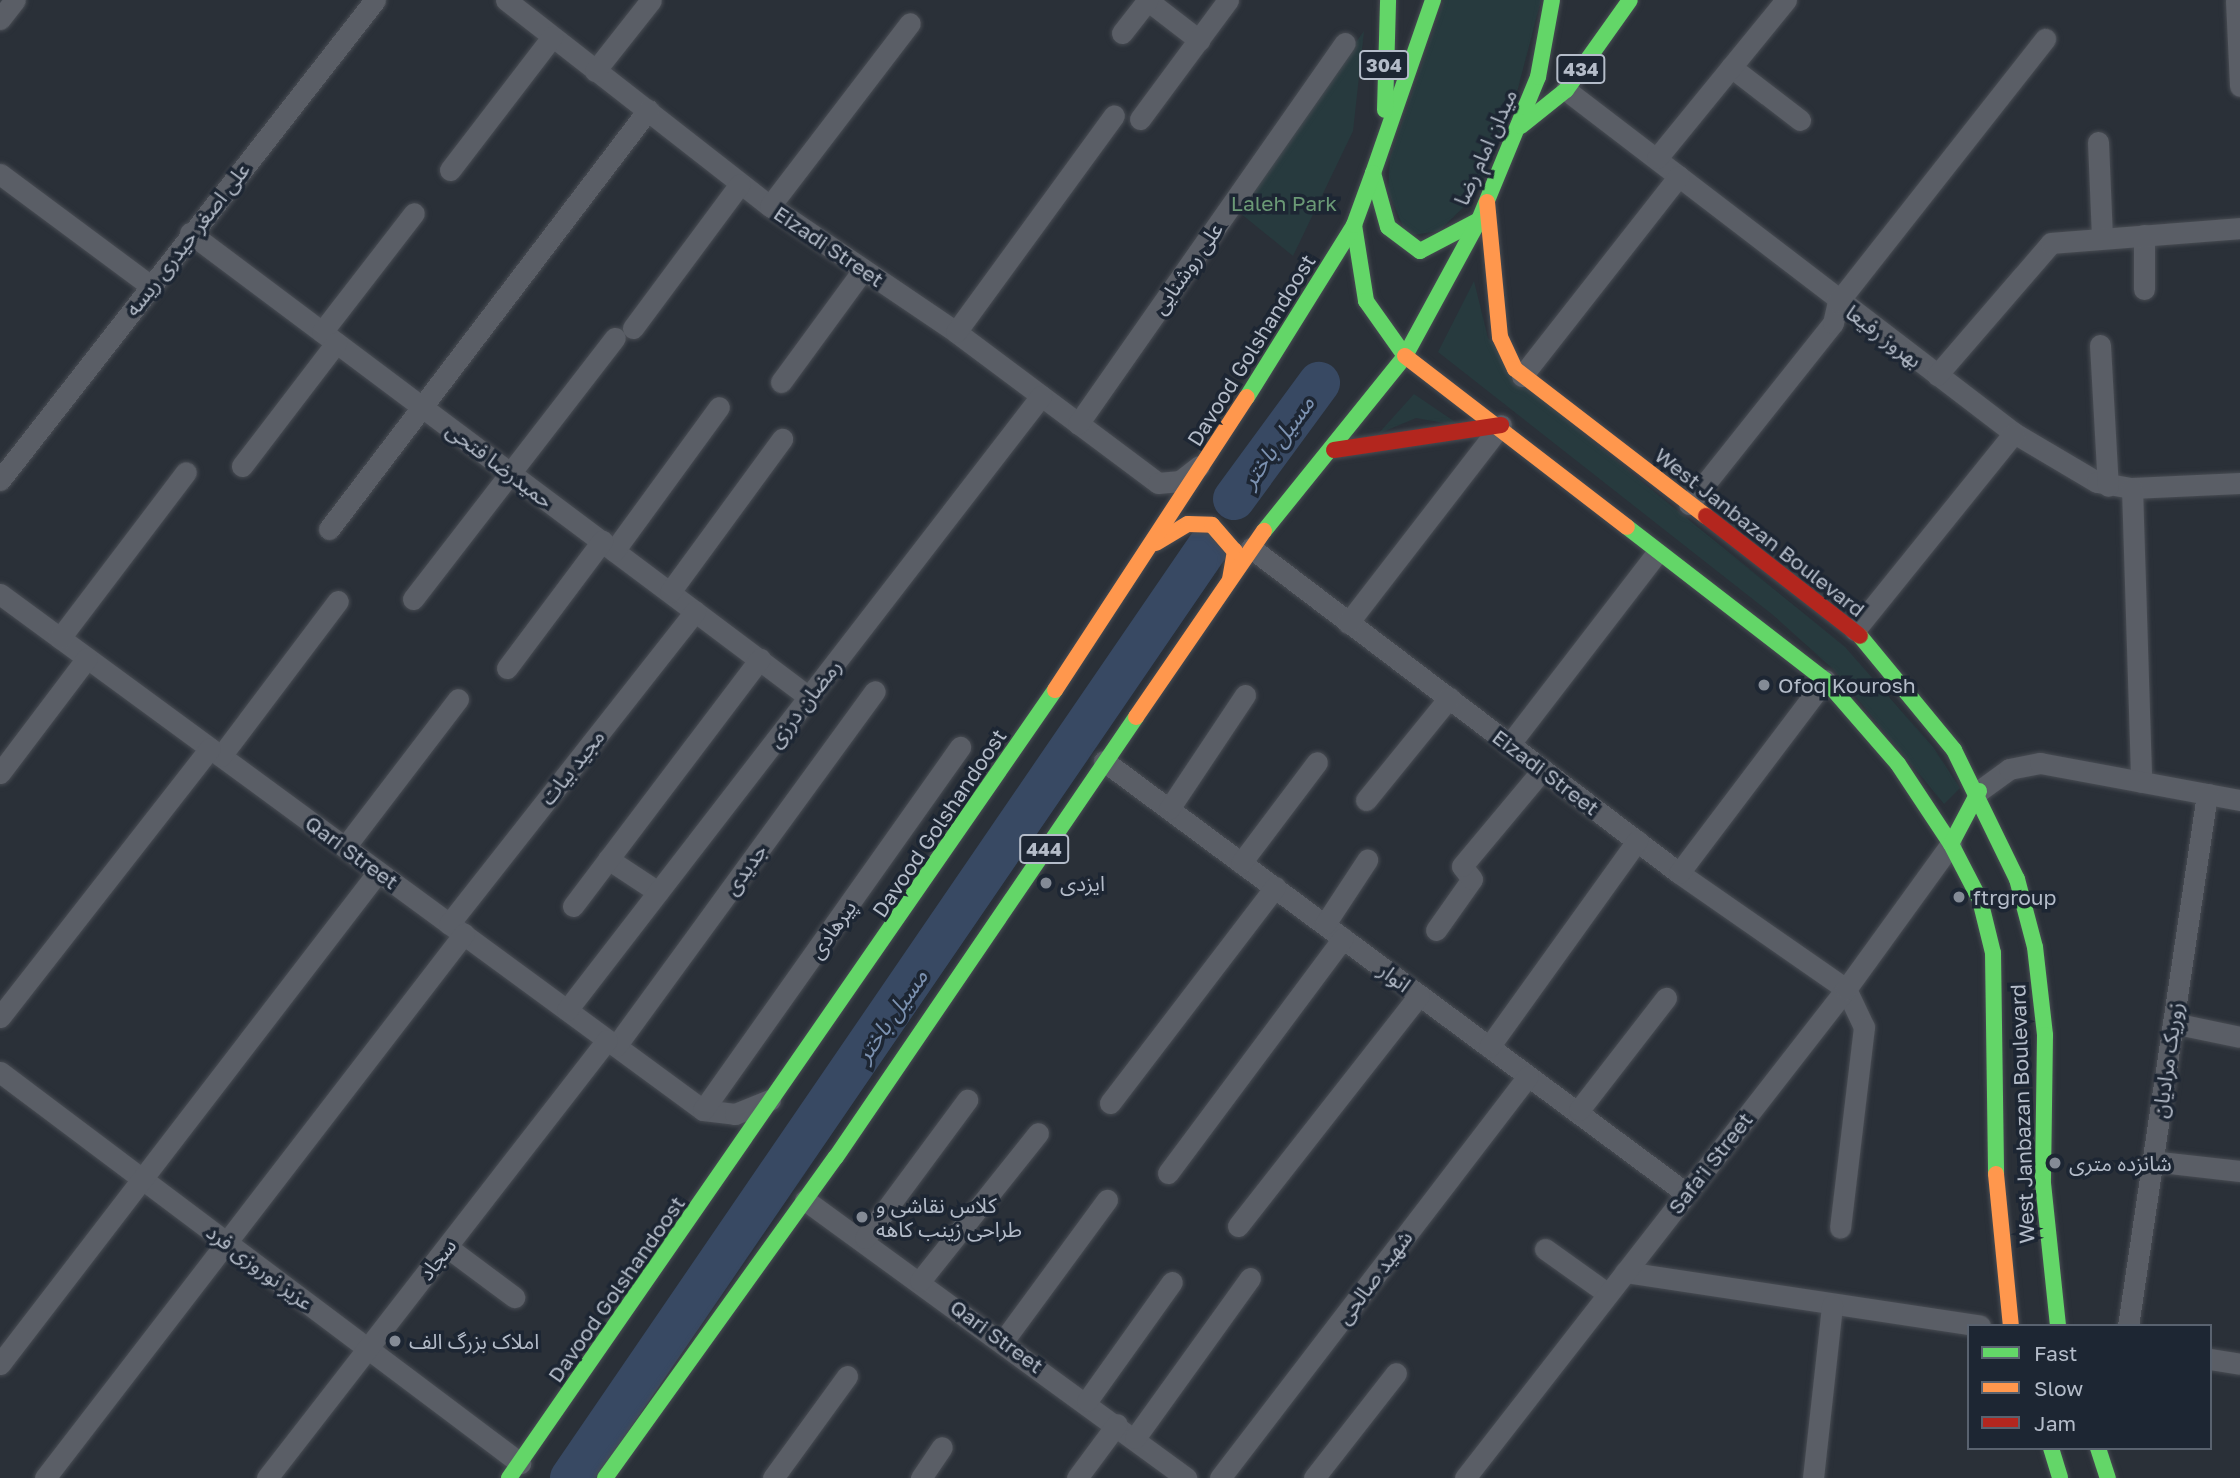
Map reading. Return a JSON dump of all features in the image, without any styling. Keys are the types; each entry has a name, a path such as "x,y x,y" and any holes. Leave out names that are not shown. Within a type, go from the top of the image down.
{"main road":[{"name":"304","path":"1386,131 1388,0"},
{"path":"1373,173 1433,0"},
{"name":"میدان امام رضا","path":"1373,173 1388,227 1408,247 1432,248 1479,220 1521,126 1551,22 1552,0"},
{"path":"1551,22 1565,0"},
{"name":"434","path":"1521,126 1566,90 1630,0"},
{"name":"Davood Golshandoost","path":"514,1470 778,1096 1156,544 1354,225 1373,173"},
{"name":"West Janbazan Boulevard","path":"1487,202 1500,337 1522,376 1855,630 1954,750 1979,791 2017,878 2035,947 2045,1035 2043,1182 2058,1324"},
{"name":"444","path":"605,1478 805,1200 1251,548 1334,450 1405,356 1479,220"},
{"name":"West Janbazan Boulevard","path":"1354,225 1366,301 1405,356 1501,425 1657,553 1825,680 1898,764 1951,844 1980,900 1993,953 1996,1184 2011,1324"},
{"path":"1334,450 1501,425"},
{"path":"1156,544 1188,524 1212,525 1235,551 1230,580"},
{"path":"1951,844 1979,791"},
{"path":"2051,1450 2060,1478"},
{"path":"2099,1450 2108,1478"}],"street":[{"path":"0,19 15,0"},
{"name":"علی اصغر حیدری ریسه","path":"0,480 374,0"},
{"name":"Eizadi Street","path":"506,0 740,184 863,271 956,332 1157,484 1194,474 1217,442"},
{"path":"595,71 651,0"},
{"path":"1140,119 1228,0"},
{"path":"1657,158 1786,0"},
{"path":"2236,0 2240,86"},
{"path":"1122,33 1147,1 1199,40"},
{"path":"770,206 910,23"},
{"path":"450,170 552,37"},
{"path":"1689,504 1833,323 1838,302 2045,39"},
{"name":"علی روشنایی","path":"1078,424 1345,43"},
{"path":"1731,68 1800,120"},
{"name":"بهروز رفیعا","path":"1566,90 1657,158 1838,302 2014,433 2108,486 2132,488 2240,482"},
{"path":"330,529 419,405 648,110"},
{"path":"956,332 1114,115"},
{"path":"2098,142 2102,237"},
{"path":"0,174 151,286"},
{"path":"1522,376 1679,176"},
{"path":"413,599 740,184"},
{"path":"243,466 414,213"},
{"path":"1937,376 2042,248 2102,237 2240,228"},
{"name":"حمیدرضا فتحی","path":"190,233 809,697"},
{"path":"2144,234 2144,289"},
{"path":"781,382 863,271"},
{"path":"2100,345 2108,486"},
{"name":"رمضان درزی","path":"567,1010 1041,396"},
{"path":"508,668 719,407"},
{"path":"1348,623 1501,425"},
{"path":"1855,630 2014,433"},
{"path":"670,592 782,439"},
{"path":"60,638 186,472"},
{"path":"2132,488 2141,782"},
{"name":"Eizadi Street","path":"1251,548 1679,873 1846,989"},
{"path":"1509,745 1657,553"},
{"name":"Qari Street","path":"0,594 703,1110"},
{"path":"0,1017 338,601"},
{"name":"مجید بیات","path":"45,1478 226,1242 456,929 695,611"},
{"path":"0,773 87,658"},
{"path":"573,906 760,659"},
{"path":"1679,873 1825,680"},
{"name":"جدیدی","path":"611,1043 875,691"},
{"path":"1169,809 1245,695"},
{"path":"345,847 458,698"},
{"path":"1366,800 1449,698"},
{"name":"پیرهادی","path":"703,1110 960,747"},
{"name":"انوار","path":"1104,761 1528,1076 1579,1110 1686,1193"},
{"path":"1241,863 1317,762"},
{"path":"1979,791 2010,769 2040,763 2240,800"},
{"path":"1436,930 1472,880 1462,866 1543,769"},
{"name":"زوریک مرادیان","path":"2128,1324 2207,794"},
{"path":"1489,1047 1637,841"},
{"name":"Safa'i Street","path":"1465,1478 1846,989 1951,844"},
{"path":"608,859 658,892"},
{"path":"1325,925 1367,860"},
{"path":"0,1364 379,872"},
{"path":"1110,1103 1275,887"},
{"path":"1168,1173 1343,938"},
{"path":"1840,1228 1864,1027 1846,989"},
{"path":"1238,1226 1419,995"},
{"path":"1579,1110 1666,998"},
{"path":"2173,1023 2240,1038"},
{"name":"سجاد","path":"267,1478 611,1043"},
{"name":"عزیز نوروزی فرد","path":"0,1072 368,1348 514,1470"},
{"name":"شهید صالحی","path":"1220,1478 1528,1076"},
{"path":"703,1110 735,1114 778,1096"},
{"path":"864,1238 967,1100"},
{"path":"920,1281 1038,1133"},
{"path":"2152,1161 2240,1171"},
{"name":"Qari Street","path":"805,1200 864,1238 1004,1340 1186,1478"},
{"path":"1004,1340 1107,1200"},
{"path":"447,1247 514,1297"},
{"path":"1545,1249 1608,1294"},
{"path":"1625,1272 1967,1324"},
{"path":"1135,1438 1250,1278"},
{"path":"1087,1401 1172,1282"},
{"path":"1813,1478 1832,1305"},
{"path":"2212,1359 2240,1364"},
{"path":"1314,1478 1396,1373"},
{"path":"773,1478 847,1376"},
{"path":"1077,1478 1117,1424"},
{"path":"920,1478 942,1447"}],"green space":[{"path":"1444,0 1541,0 1517,92 1477,194 1439,231 1407,236 1388,191 1390,158"},
{"name":"Laleh Park","path":"1364,31 1353,131 1293,256 1235,209"},
{"path":"1474,281 1488,338 1571,424 1845,647 1933,747 1960,788 1944,804 1833,669 1773,615 1438,352"},
{"path":"1414,394 1461,426 1416,418 1378,434"}],"waterway":[{"name":"مسیل باختر","path":"1234,499 1319,383"},
{"name":"مسیل باختر","path":"571,1478 1207,548"}],"traffic: fast":[{"path":"1385,110 1388,0"},
{"path":"1433,0 1373,173 1388,227 1420,251 1479,220 1538,77 1552,0"},
{"path":"1521,126 1566,90 1630,0"},
{"path":"1247,397 1354,225 1373,173"},
{"path":"1264,531 1405,356 1479,220"},
{"path":"1354,225 1366,301 1405,356"},
{"path":"1627,527 1825,680 1898,764 1951,844 1980,900 1993,953 1996,1174"},
{"path":"1860,636 1954,750 2017,879 2035,947 2045,1035 2043,1183 2058,1324"},
{"path":"509,1478 1055,690"},
{"path":"605,1478 836,1157 1136,717"},
{"path":"1951,844 1979,791"},
{"path":"2052,1450 2060,1478"},
{"path":"2099,1450 2108,1478"}],"traffic: slow":[{"path":"1487,202 1500,337 1515,369 1706,516"},
{"path":"1405,356 1627,527"},
{"path":"1055,690 1247,397"},
{"path":"1156,543 1188,524 1212,525 1235,551 1230,579"},
{"path":"1136,717 1264,531"},
{"path":"1996,1174 2011,1324"}],"traffic: jam":[{"path":"1334,450 1501,425"},
{"path":"1706,516 1860,636"}],"place":[{"name":"Ofoq Kourosh","path":"1764,685"},
{"name":"ایزدی","path":"1046,883"},
{"name":"ftrgroup","path":"1959,897"},
{"name":"شانزده متری","path":"2055,1163"},
{"name":"کلاس نقاشی و طراحی زینب کاهه","path":"862,1217"},
{"name":"املاک بزرگ الف","path":"395,1341"}]}
